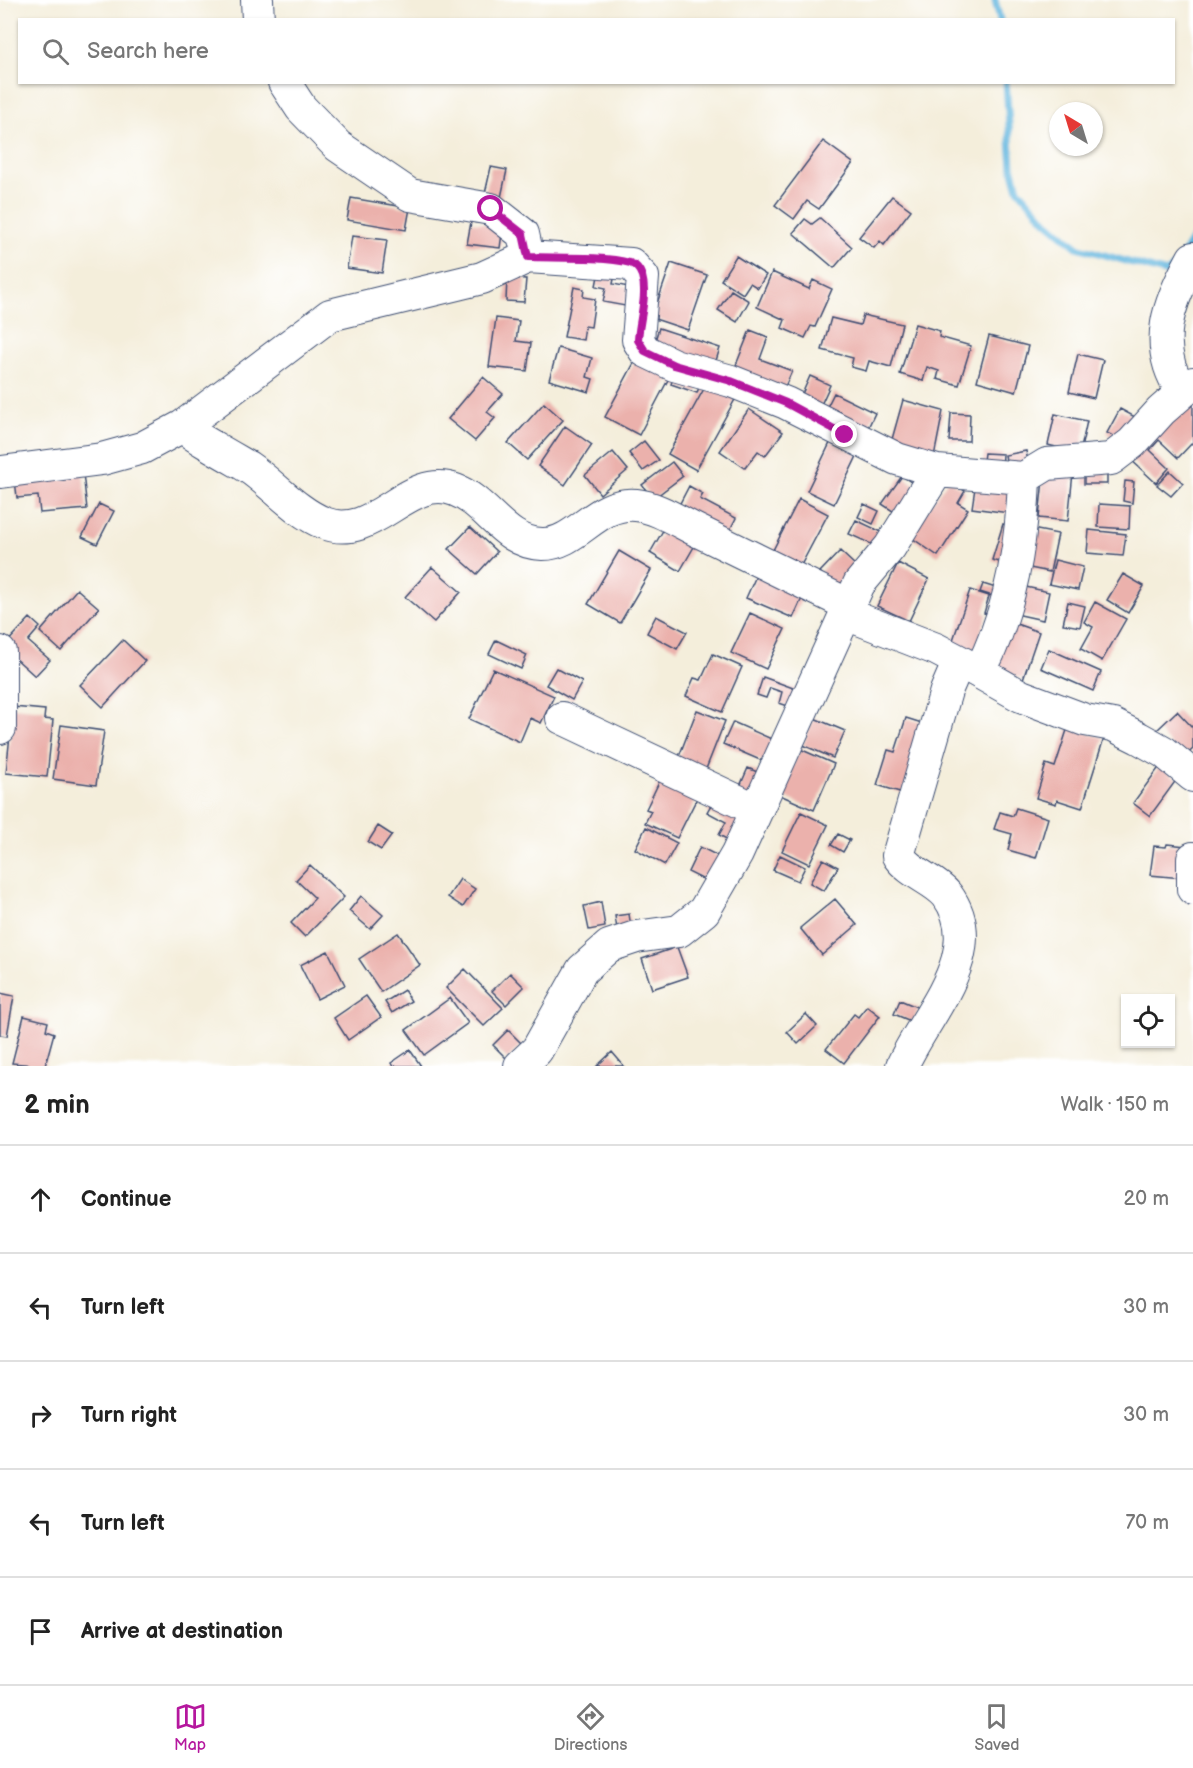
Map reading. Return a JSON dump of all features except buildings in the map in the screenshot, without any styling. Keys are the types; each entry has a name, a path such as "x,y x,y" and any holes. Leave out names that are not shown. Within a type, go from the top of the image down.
{"street":[{"path":"257,0 258,18"},
{"path":"285,84 301,108 338,146 410,195 491,209 523,234 528,257"},
{"path":"0,476 102,459 142,448 183,426 330,315 482,278 528,257 631,264 638,269 643,277 638,340 645,351 674,365 731,381 786,403 897,459 937,471 1024,478 1047,464 1111,459 1120,454 1187,387 1168,365 1166,329 1176,289 1193,258"},
{"path":"183,426 186,431 217,447 258,474 324,523 338,526 366,522 420,491 447,489 455,490 476,504 507,532 526,542 543,544 564,539 602,512 634,504 668,516 847,609 970,666 1021,696 1085,720 1113,725 1164,752 1193,776"},
{"path":"538,1061 582,970 609,946 636,937 679,931 704,911 737,854 859,584 890,547 937,471"},
{"path":"902,1066 934,1010 957,962 962,946 961,928 956,909 945,892 906,867 898,856 939,713 1004,612 1018,541 1024,478"},
{"path":"0,652 0,728"},
{"path":"562,718 757,810"},
{"path":"1193,858 1193,889"}],"waterway":[{"path":"995,0 1000,18"},
{"path":"1006,84 1012,167 1018,189 1045,220 1077,247 1167,273 1174,267"},
{"path":"1185,251 1193,238"}],"route":[{"path":"491,209 523,234 528,248 528,257 613,261 631,264 638,269 643,277 644,291 638,340 645,351 674,365 731,381 786,403 845,435"}]}
